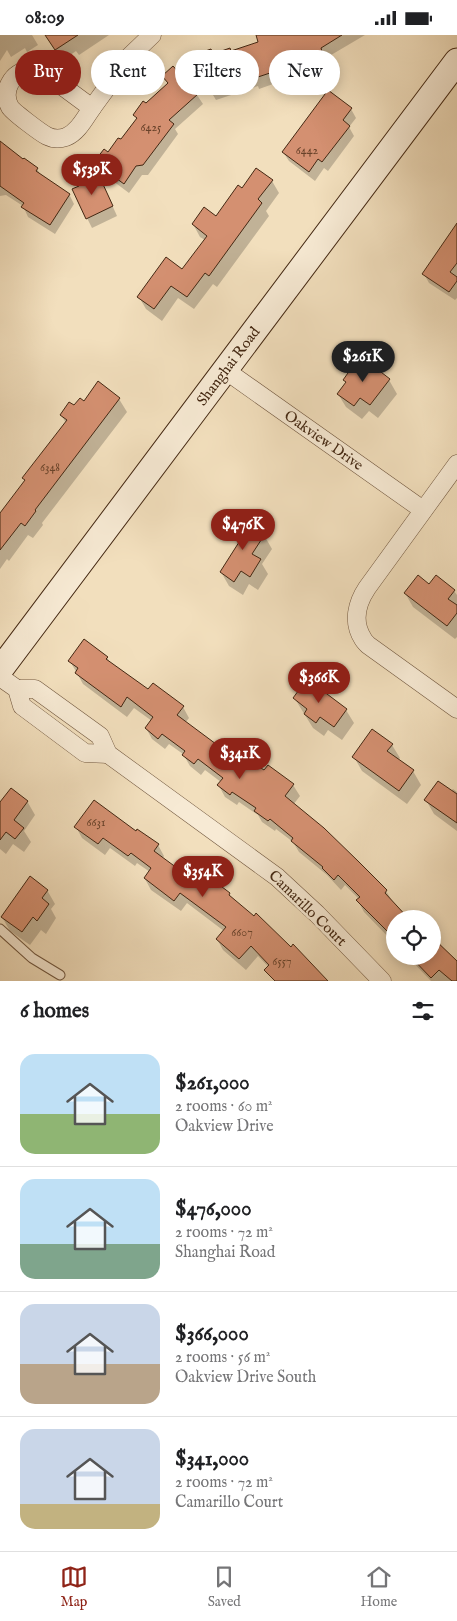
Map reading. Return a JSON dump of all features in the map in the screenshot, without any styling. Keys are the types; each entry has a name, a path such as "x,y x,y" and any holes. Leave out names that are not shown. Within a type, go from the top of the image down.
{"street":[{"path":"92,108 38,70 23,71 16,75 7,91 8,102 12,109 46,136 54,138 65,137 78,129 130,56 152,35"},
{"name":"Shanghai Road","path":"0,670 225,370 454,72"},
{"name":"Oakview Drive","path":"225,370 423,510"},
{"path":"457,464 362,596 356,614 357,625 368,645 457,709"},
{"name":"Camarillo Court","path":"0,677 17,689 22,706 85,753 108,754 277,877 317,914 382,981"}],"lane":[{"path":"0,929 32,958 60,975"}],"building":[{"path":"45,35 78,35 55,50"},
{"path":"256,35 342,35 321,48 322,50 269,50 269,73 259,77 259,50 234,50 258,42"},
{"path":"173,66 175,68 175,95 197,95 169,120 174,124 143,165 136,166 124,184 94,162 104,149 108,152 118,138 121,139 137,118 133,115 143,101 146,103 155,95 165,95 165,86 168,83 165,80 165,73"},
{"path":"324,95 335,95 352,108 343,120 350,126 322,162 318,159 309,172 282,152"},
{"path":"0,141 38,168 36,171 70,194 50,225 21,207 24,203 0,186"},
{"path":"256,168 273,180 258,199 262,203 209,276 205,273 187,297 171,286 154,309 137,297 166,257 182,269 207,236 192,224 204,207 216,216 238,185 242,188"},
{"path":"96,169 113,206 86,219 72,189 79,186"},
{"path":"457,223 457,263 450,272 457,277 457,281 449,292 422,274"},
{"path":"360,356 390,379 370,405 360,398 354,406 337,394 346,382 343,380"},
{"path":"98,381 120,398 35,510 25,526 21,523 0,550 0,513 25,480 22,478 67,420 60,415 69,402 74,405 80,398 84,401"},
{"path":"239,517 265,534 252,554 261,559 250,577 241,571 234,582 220,572 241,539 230,532"},
{"path":"418,575 429,584 436,575 455,590 448,599 457,605 457,613 447,626 404,593"},
{"path":"84,639 108,657 106,659 148,689 153,683 184,706 177,715 220,747 223,742 264,770 268,765 294,784 285,796 324,828 358,861 387,890 385,893 401,910 386,910 386,930 356,900 360,897 338,875 334,880 323,867 291,841 293,838 270,819 268,821 254,811 256,808 232,792 230,795 217,785 223,778 198,759 194,764 182,755 185,751 162,734 158,739 145,728 153,717 127,697 121,707 75,673 78,668 68,661"},
{"path":"307,679 347,709 334,727 320,717 316,723 304,714 307,709 293,698"},
{"path":"372,729 393,744 387,751 414,770 399,791 352,757"},
{"path":"438,781 457,794 457,823 424,800"},
{"path":"11,788 28,801 14,820 24,828 15,839 6,832 0,840 0,802"},
{"path":"94,800 136,831 137,829 159,844 154,851 177,868 184,858 230,893 229,895 254,916 256,913 291,947 293,944 328,981 275,981 264,970 269,965 251,946 239,959 216,939 226,927 180,893 174,901 144,878 151,868 131,853 128,856 103,838 98,844 74,827"},
{"path":"30,876 48,890 42,898 49,904 37,921 33,917 22,932 1,917"},
{"path":"441,946 457,961 457,981 452,981 439,970 431,978 419,965 441,965"}]}
